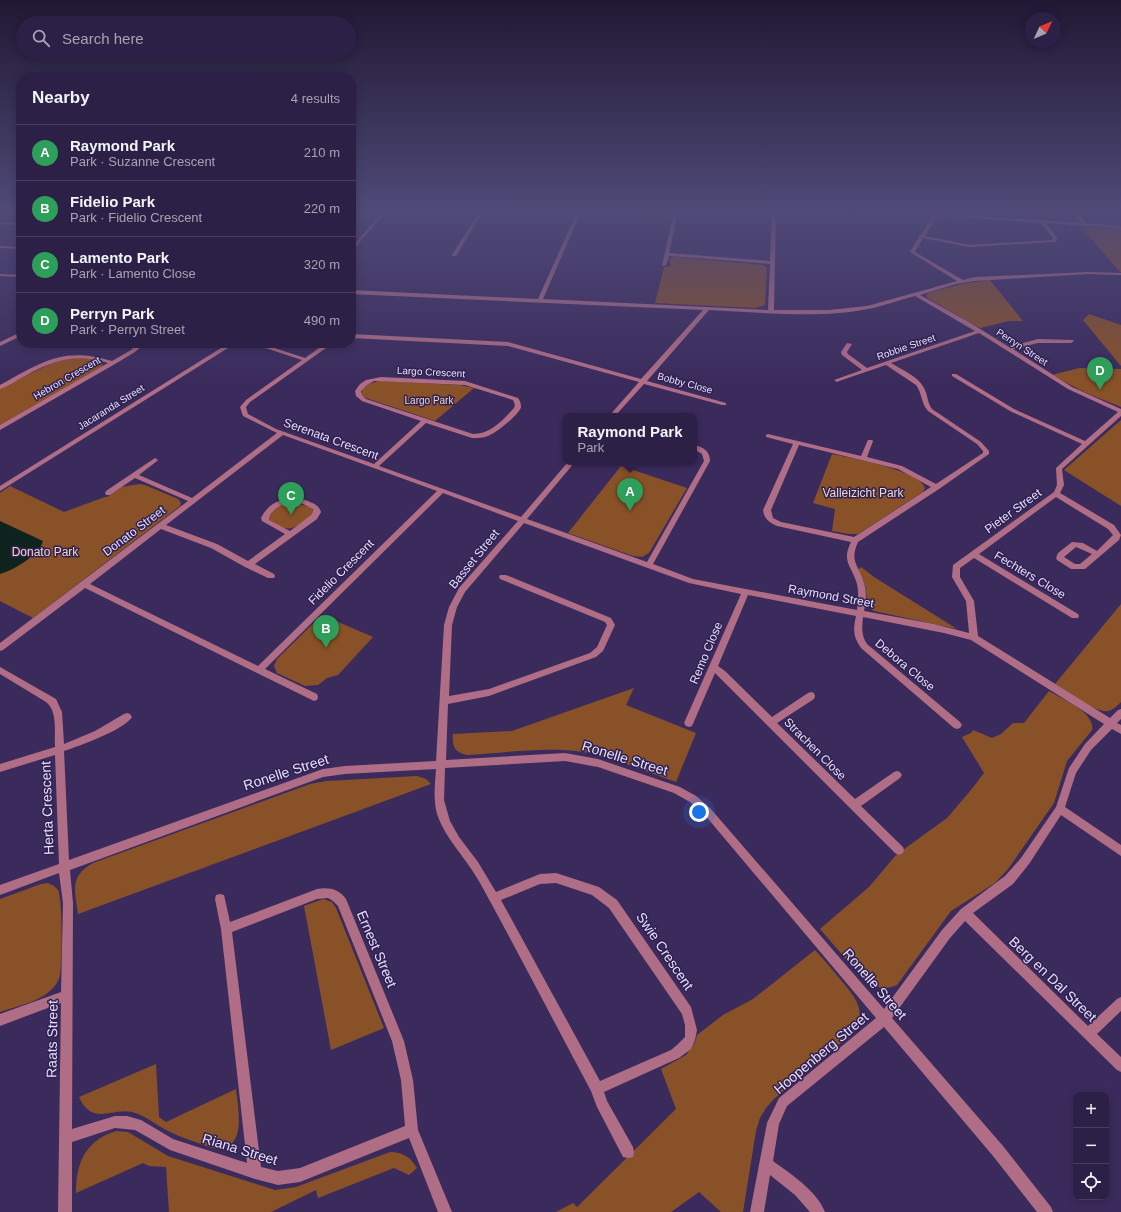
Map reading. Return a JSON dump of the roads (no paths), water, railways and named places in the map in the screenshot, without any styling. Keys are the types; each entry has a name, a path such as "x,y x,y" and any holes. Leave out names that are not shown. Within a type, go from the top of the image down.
{"street":[{"path":"540,301 554,269"},
{"path":"771,312 772,269"},
{"path":"939,269 961,281"},
{"path":"356,292 771,312 822,312 855,310 877,306 961,281 983,278 1095,273 1121,274"},
{"path":"0,276 16,276"},
{"name":"Perryn Street","path":"915,294 980,331 1070,388 1121,412"},
{"path":"615,413 707,309"},
{"name":"Robbie Street","path":"837,380 980,331"},
{"path":"0,344 16,336"},
{"path":"356,336 508,344 642,382"},
{"path":"1008,349 1038,342 1071,341"},
{"path":"849,344 844,352 845,355 866,370"},
{"name":"Hebron Crescent","path":"0,428 113,364 137,348"},
{"name":"Jacaranda Street","path":"0,489 225,348"},
{"path":"269,348 306,360"},
{"name":"Serenata Crescent","path":"323,348 248,401 243,407 244,412 248,416 282,433 521,520"},
{"path":"0,387 66,356 95,357 113,364"},
{"path":"796,443 767,510 768,516 773,521 780,524 855,540 986,454 985,448 979,443 930,410 924,402 920,386 887,363"},
{"path":"954,375 1012,410 1086,444"},
{"name":"Largo Crescent","path":"377,379 460,383 477,386 511,397 517,401 518,405 517,409 493,432 481,436 472,436 426,420 364,400 358,396 359,388 366,382 377,379"},
{"name":"Bobby Close","path":"642,382 724,404"},
{"name":"Pieter Street","path":"974,638 970,600 956,577 956,566 1056,494 1060,490 1061,486 1059,468 1121,412"},
{"path":"374,467 426,420"},
{"name":"Donato Street","path":"0,648 282,433"},
{"path":"768,436 900,467 937,487"},
{"path":"863,458 870,441"},
{"path":"648,566 707,461 707,456 704,452 697,448"},
{"path":"108,493 155,460"},
{"name":"Basset Street","path":"441,765 448,625 453,607 468,582 569,465"},
{"path":"134,475 193,501"},
{"name":"Fidelio Crescent","path":"259,670 440,491"},
{"path":"1056,494 1111,527 1119,534 1097,554"},
{"path":"248,565 314,517 317,512 316,508 292,499 280,502 267,513 265,518 266,521 290,534"},
{"name":"Raymond Street","path":"521,520 692,581 745,593 860,613 957,633 974,638 1121,730"},
{"path":"161,526 214,546 271,576"},
{"name":"Debora Close","path":"855,540 850,549 849,556 862,588 858,635 861,642 957,725"},
{"name":"Fechters Close","path":"973,554 1075,616"},
{"path":"444,701 489,692 593,655 600,649 611,625 608,620 503,577"},
{"path":"84,584 314,697"},
{"name":"Remo Close","path":"689,723 745,593"},
{"name":"Strachen Close","path":"713,667 722,673 899,850"},
{"name":"Herta Crescent","path":"0,670 53,702 58,712 58,748 64,867"},
{"path":"771,722 811,696"},
{"name":"Hoopenberg Street","path":"757,1212 773,1123 783,1102 885,1018 946,934 965,914 1009,880 1025,861 1060,809 1072,771 1088,747 1121,713"},
{"path":"58,748 106,732 127,717"},
{"name":"Herta Crescent","path":"0,768 58,748"},
{"name":"Ronelle Street","path":"0,890 317,775 345,770 570,757 598,763 685,794 707,811 998,1151 1046,1212"},
{"path":"441,765 439,800 442,817 450,834 476,867 494,898 597,1089 601,1102 628,1152"},
{"path":"854,805 897,775"},
{"path":"1060,809 1121,851"},
{"name":"Raats Street","path":"64,867 68,903 65,1212"},
{"name":"Swie Crescent","path":"494,898 540,879 556,878 595,891 613,904 687,1011 692,1024 692,1034 683,1049 597,1089"},
{"name":"Ernest Street","path":"226,929 317,894 331,894 340,899 398,1041 406,1080 412,1130"},
{"path":"220,898 226,929 254,1172"},
{"name":"Berg en Dal Street","path":"965,914 1121,1066"},
{"path":"0,1020 68,995"},
{"path":"1088,1034 1121,1003"},
{"name":"Riana Street","path":"66,1138 115,1122 127,1122 137,1124 170,1144 254,1172 278,1178 300,1176 412,1130"},
{"path":"412,1130 445,1212"},
{"path":"765,1164 790,1180 799,1188 818,1212"}],"place":[{"name":"Perryn Park","path":"1100,390"},
{"name":"Raymond Park","path":"630,511"},
{"name":"Lamento Park","path":"291,515"},
{"name":"Fidelio Park","path":"326,648"}],"park label":[{"name":"Largo Park","path":"429,400"},
{"name":"Valleizicht Park","path":"863,493"},
{"name":"Donato Park","path":"45,552"}]}
